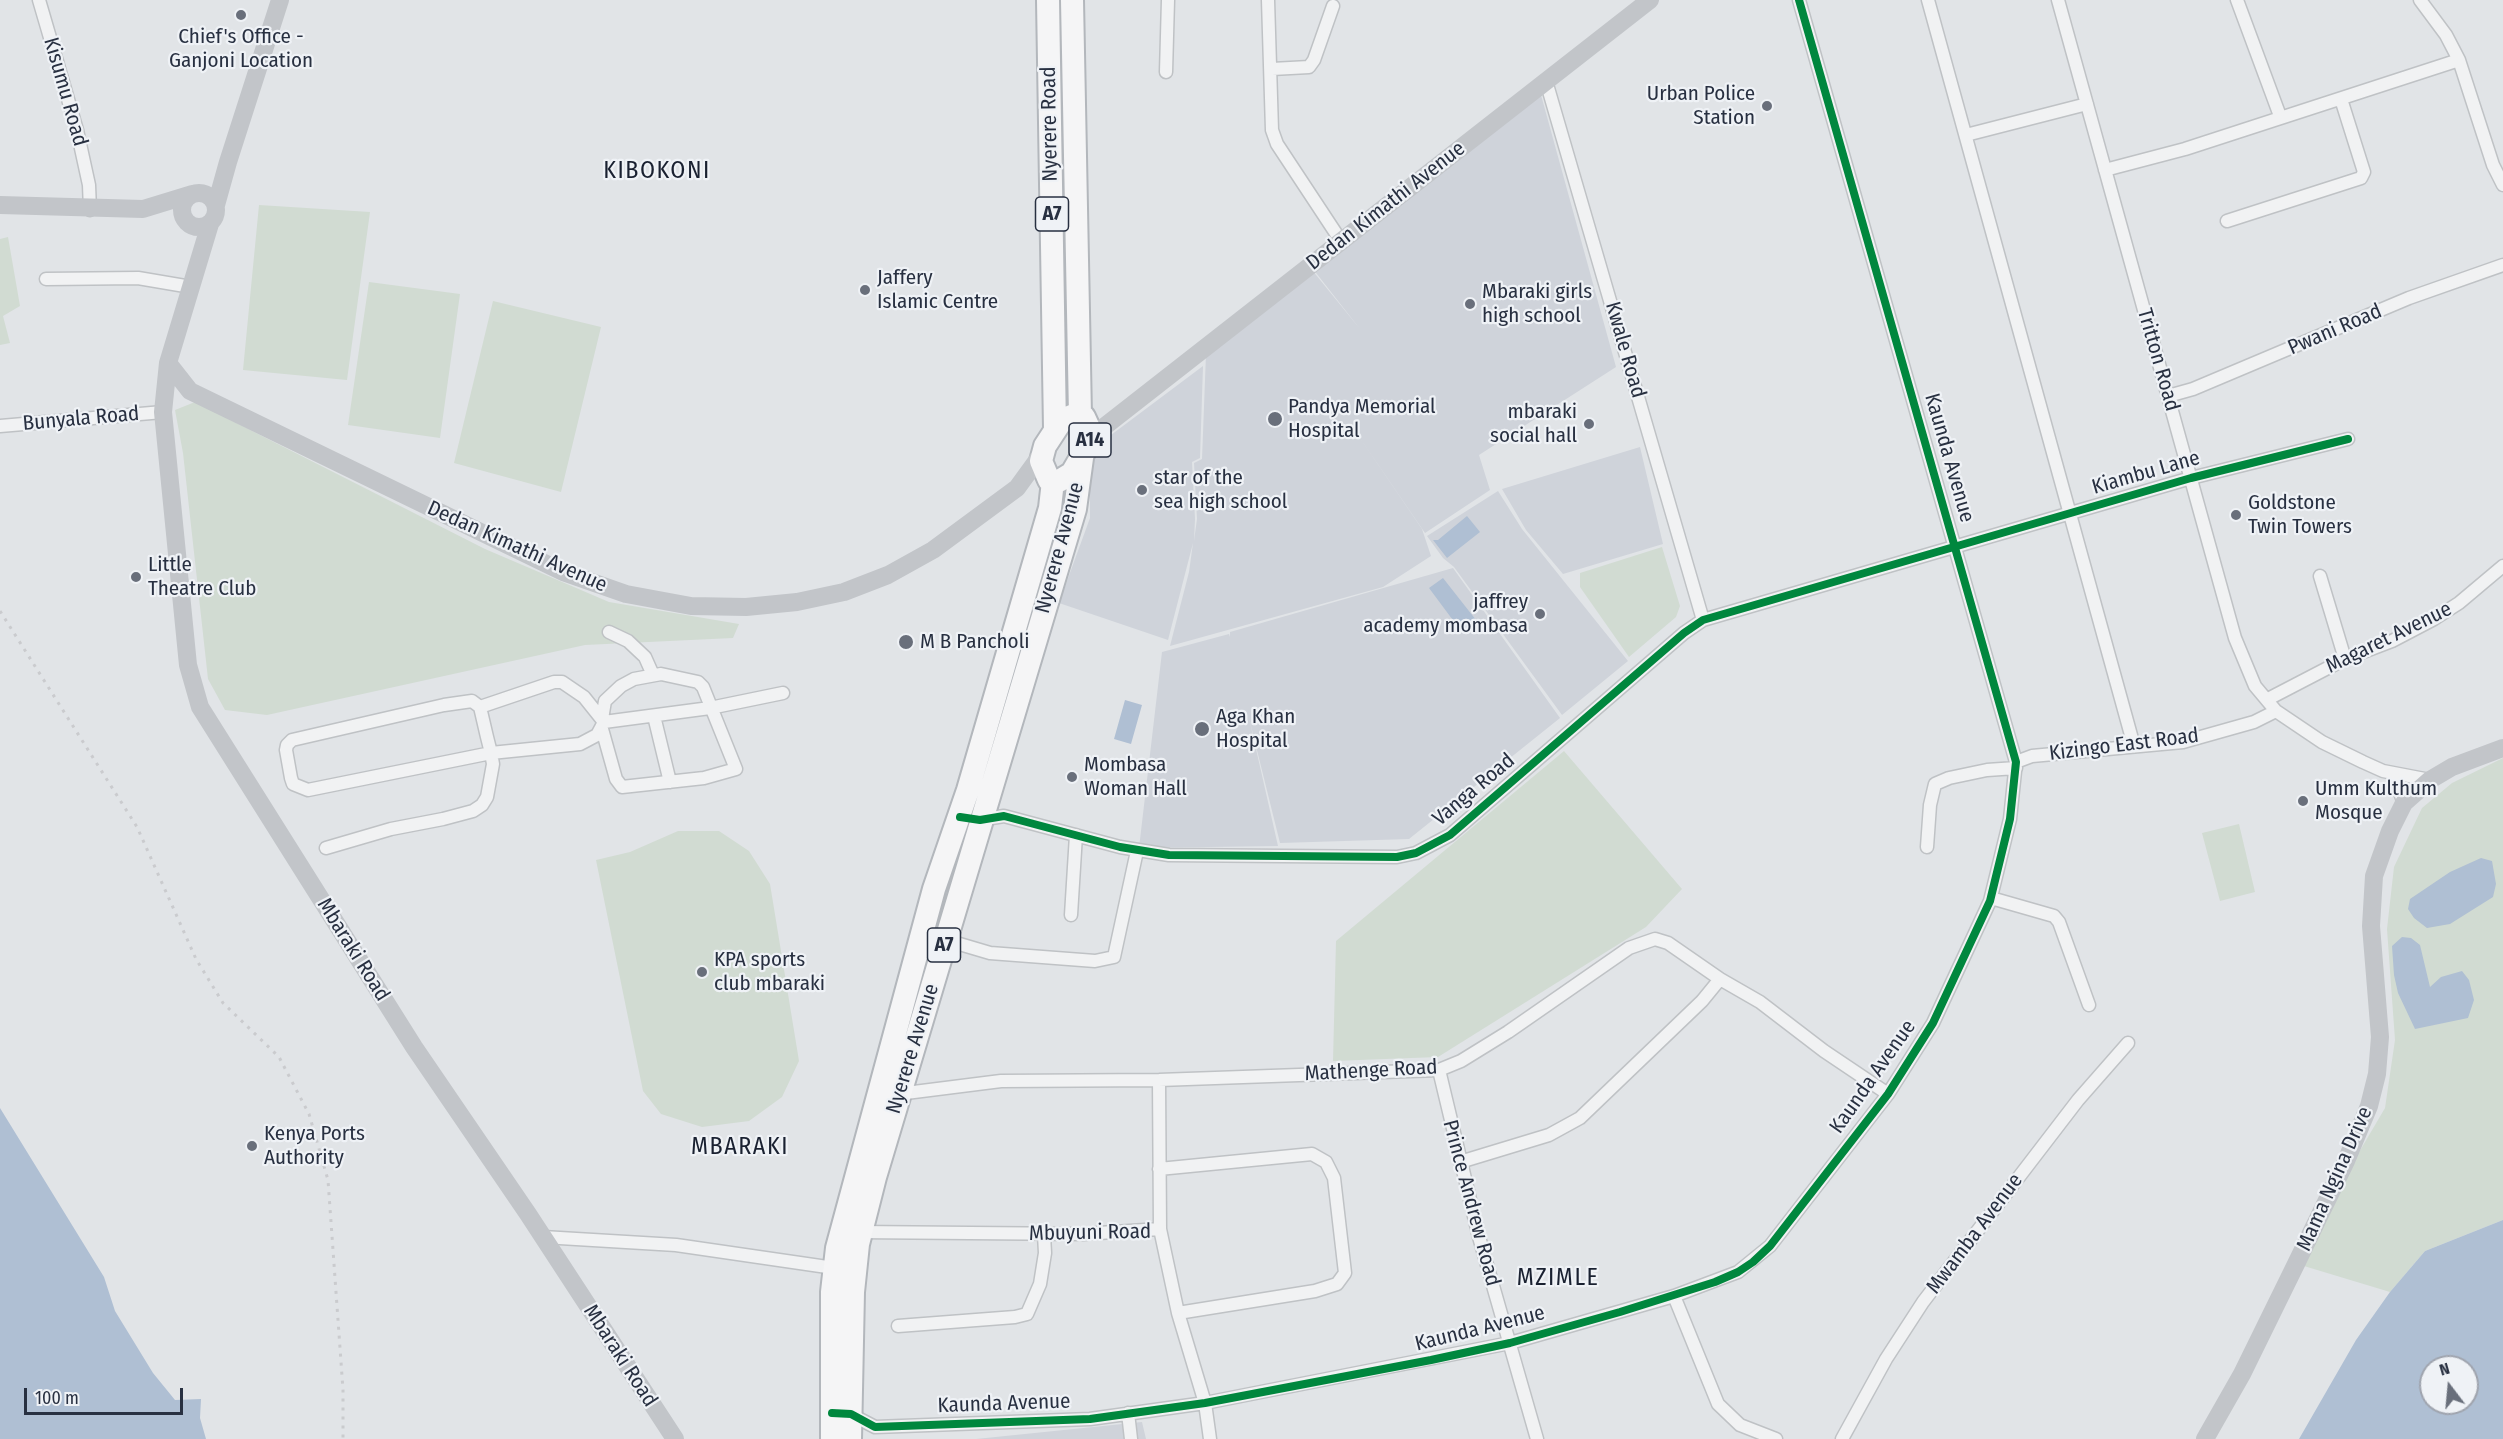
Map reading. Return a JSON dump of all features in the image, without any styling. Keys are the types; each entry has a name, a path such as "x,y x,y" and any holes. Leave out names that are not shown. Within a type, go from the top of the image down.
{"highway":[{"name":"Nyerere Road","path":"1048,0 1055,429"},
{"name":"Nyerere Road","path":"1072,0 1076,207 1085,423"},
{"path":"1051,178 1076,178"},
{"path":"1052,207 1076,207"},
{"name":"A14","path":"1066,416 1085,423 1082,458 1066,478 1051,481 1042,465 1041,455 1055,429 1066,416"},
{"name":"Nyerere Avenue","path":"991,749 1042,620 1075,509 1082,458"},
{"name":"Nyerere Avenue","path":"889,1095 908,1067 946,940 970,819 991,749 1018,616 1050,508 1051,481"},
{"path":"1018,616 1042,620"},
{"name":"Nyerere Avenue","path":"832,1439 841,1413 842,1292 851,1231 889,1095 934,889 970,819"},
{"path":"908,1067 934,889"},
{"name":"Nyerere Avenue","path":"842,1292 834,1268 851,1231"},
{"name":"Nyerere Avenue","path":"841,1413 852,1439"}],"street":[{"name":"Kisumu Road","path":"39,0 76,130 89,185 98,210"},
{"path":"143,209 204,227 215,219 216,205 228,162 280,0"},
{"path":"1166,72 1168,0"},
{"path":"1268,0 1272,69 1272,130 1277,144 1341,241"},
{"name":"Dedan Kimathi Avenue","path":"1085,423 1123,411 1650,0"},
{"name":"Kaunda Avenue","path":"841,1413 875,1426 1090,1419 1205,1403 1510,1343 1674,1296 1738,1272 1770,1246 1888,1094 1933,1023 1991,898 2010,819 2016,765 1799,0"},
{"path":"1928,0 2134,746"},
{"name":"Tritton Road","path":"2058,0 2241,657 2255,686 2276,711"},
{"path":"2236,0 2280,116"},
{"path":"2420,0 2446,35 2459,60 2493,165 2503,185"},
{"path":"1272,69 1309,67 1314,60 1333,6"},
{"path":"2105,170 2185,149 2280,116 2341,99 2459,60"},
{"name":"Kwale Road","path":"1546,81 1703,620"},
{"path":"2227,221 2361,178 2364,172 2341,99"},
{"path":"1966,135 2087,104"},
{"path":"46,279 193,280 188,223 182,207 228,162"},
{"path":"0,205 98,210 143,209 196,194 208,195 216,205"},
{"name":"Mbaraki Road","path":"210,224 168,363 163,407 188,665 200,707 414,1047 543,1237 675,1439"},
{"name":"Pwani Road","path":"2168,396 2193,389 2409,298 2503,265"},
{"name":"Dedan Kimathi Avenue","path":"168,363 190,391 563,572 626,594 680,604 727,607 773,605 818,598 865,585 933,550 1017,488"},
{"path":"163,407 175,395 190,391"},
{"name":"Bunyala Road","path":"0,426 163,407"},
{"name":"Kiambu Lane","path":"1955,546 2191,478 2348,439"},
{"path":"1017,488 1041,455"},
{"path":"1017,488 1051,481"},
{"name":"Vanga Road","path":"970,819 1004,816 1137,851 1169,855 1397,857 1434,846 1703,620 1955,546"},
{"name":"Magaret Avenue","path":"2268,699 2345,659 2392,641 2434,619 2502,570"},
{"path":"2320,576 2345,659"},
{"path":"609,632 628,641 645,657 653,675"},
{"path":"653,675 698,682 703,687 736,769 704,778 622,787 616,779 603,723 605,701 621,686 634,679 653,675"},
{"path":"480,707 554,682 562,682 584,697 603,723"},
{"path":"326,848 365,836 473,811 487,797 492,776 491,753 480,707 472,701 444,705 292,740 286,745 291,778 293,784 308,790 491,753 580,744 593,738 603,723 710,708 783,693"},
{"path":"2276,711 2322,742 2392,773 2430,780"},
{"name":"Kizingo East Road","path":"1927,847 1930,805 1935,784 1949,778 2016,765 2032,756 2183,742 2254,722 2276,711"},
{"path":"654,716 670,782"},
{"name":"Mama Ngina Drive","path":"2205,1439 2242,1374 2350,1152 2369,1106 2377,1074 2380,1036 2371,926 2374,876 2390,831 2404,803 2430,780 2452,767 2503,748"},
{"path":"2392,773 2404,803"},
{"path":"978,794 1004,816"},
{"path":"1071,915 1076,835"},
{"path":"946,940 990,953 1095,961 1114,957 1137,851"},
{"path":"1991,898 2054,916 2060,922 2089,1005"},
{"name":"Mathenge Road","path":"889,1095 1001,1081 1159,1080 1439,1071 1461,1061 1629,948 1655,939 1668,943 1720,979 1760,1002 1824,1052 1888,1094"},
{"path":"1460,1162 1549,1135 1580,1118 1702,1001 1720,979"},
{"name":"Mwamba Avenue","path":"1842,1439 1886,1359 1916,1312 2078,1100 2128,1043"},
{"name":"Prince Andrew Road","path":"1439,1071 1460,1162 1537,1439"},
{"path":"1159,1080 1160,1229"},
{"path":"1159,1169 1306,1154 1322,1158 1334,1178 1345,1273 1337,1284 1315,1291 1178,1313"},
{"name":"Mbuyuni Road","path":"851,1231 1044,1235 1160,1229 1178,1313 1205,1403 1210,1439"},
{"path":"898,1326 1015,1317 1027,1314 1040,1284 1045,1253 1044,1235"},
{"path":"543,1237 676,1245 834,1268"},
{"path":"1674,1296 1718,1404 1740,1425 1776,1439"},
{"path":"1128,1413 1131,1439"},
{"name":"Kaunda Avenue","path":"852,1439 875,1426"}],"shaded area":[{"path":"1541,95 1616,367 1479,455 1490,490 1425,533 1351,425 1422,529 1431,556 1383,587 1170,646 1189,572 1193,543 1168,640 1059,603 1090,518 1090,455 1107,438 1203,366 1200,458 1192,462 1194,541 1197,519 1194,463 1202,459 1206,354 1312,270 1360,329 1313,269"},
{"path":"259,205 370,212 347,380 243,370"},
{"path":"8,237 20,306 3,316 10,343 0,345 0,239"},
{"path":"369,282 460,294 440,438 348,425"},
{"path":"493,301 601,327 561,492 454,463"},
{"path":"195,402 485,549 609,602 739,624 733,638 585,645 267,715 225,710 208,679 183,453 175,410"},
{"path":"1640,447 1663,544 1563,574 1526,530 1502,489"},
{"name":"jaffrey academy mombasa","path":"1498,491 1522,529 1628,661 1562,715 1454,567 1443,558 1427,536"},
{"path":"1662,547 1680,606 1676,617 1629,657 1580,587 1580,573"},
{"path":"1453,568 1560,718 1409,839 1280,843 1249,718 1278,846 1139,848 1162,652 1229,634 1230,637 1230,632"},
{"path":"1564,751 1682,889 1646,927 1438,1057 1333,1061 1336,941"},
{"path":"2503,758 2503,1220 2425,1251 2390,1292 2294,1263 2385,1108 2395,1040 2387,929 2394,867 2422,808 2452,783"},
{"path":"2239,824 2255,892 2220,901 2202,833"},
{"name":"KPA sports club mbaraki","path":"678,831 719,831 749,851 770,884 799,1061 782,1097 749,1121 702,1127 661,1114 643,1091 596,860 630,852"},
{"path":"1142,1422 1146,1439 976,1439"}],"water":[{"path":"1467,516 1480,532 1447,558 1433,540 1438,540"},
{"path":"1443,578 1476,620 1461,631 1429,588"},
{"path":"1125,700 1142,705 1131,744 1114,739"},
{"path":"2481,858 2492,861 2496,884 2493,897 2450,924 2427,928 2414,918 2408,909 2410,899 2450,872"},
{"path":"2402,937 2411,938 2420,945 2430,987 2441,977 2462,971 2469,980 2474,1000 2468,1018 2415,1029 2398,993 2394,975 2392,946"},
{"path":"0,1108 104,1277 115,1311 153,1373 175,1400 201,1399 200,1418 206,1439 0,1439"},
{"path":"2503,1220 2503,1439 2299,1439 2356,1340 2390,1292 2425,1251"}],"railway":[{"path":"0,611 137,827 196,959 223,1003 279,1057 309,1114 328,1180 343,1390 343,1439"}],"cycle path":[{"path":"832,1413 851,1414 875,1427 1090,1419 1205,1403 1431,1360 1510,1343 1620,1312 1715,1282 1738,1272 1753,1262 1770,1246 1888,1094 1933,1023 1990,901 2010,819 2016,762 1799,0"},
{"path":"960,817 980,820 1004,816 1120,847 1169,855 1397,857 1416,853 1450,835 1684,633 1703,620 2191,478 2348,439"}],"place":[{"name":"Chief's Office - Ganjoni Location","path":"241,15"},
{"name":"Urban Police Station","path":"1767,106"},
{"name":"Jaffery Islamic Centre","path":"865,290"},
{"name":"Mbaraki girls high school","path":"1470,304"},
{"name":"Pandya Memorial Hospital","path":"1275,419"},
{"name":"mbaraki social hall","path":"1589,424"},
{"name":"star of the sea high school","path":"1142,490"},
{"name":"Goldstone Twin Towers","path":"2236,515"},
{"name":"Little Theatre Club","path":"136,577"},
{"name":"jaffrey academy mombasa","path":"1540,614"},
{"name":"M B Pancholi","path":"906,642"},
{"name":"Aga Khan Hospital","path":"1202,729"},
{"name":"Mombasa Woman Hall","path":"1072,777"},
{"name":"Umm Kulthum Mosque","path":"2303,801"},
{"name":"KPA sports club mbaraki","path":"702,972"},
{"name":"Kenya Ports Authority","path":"252,1146"}],"district":[{"name":"KIBOKONI","path":"657,171"},
{"name":"MBARAKI","path":"740,1147"},
{"name":"MZIMLE","path":"1558,1278"}]}
